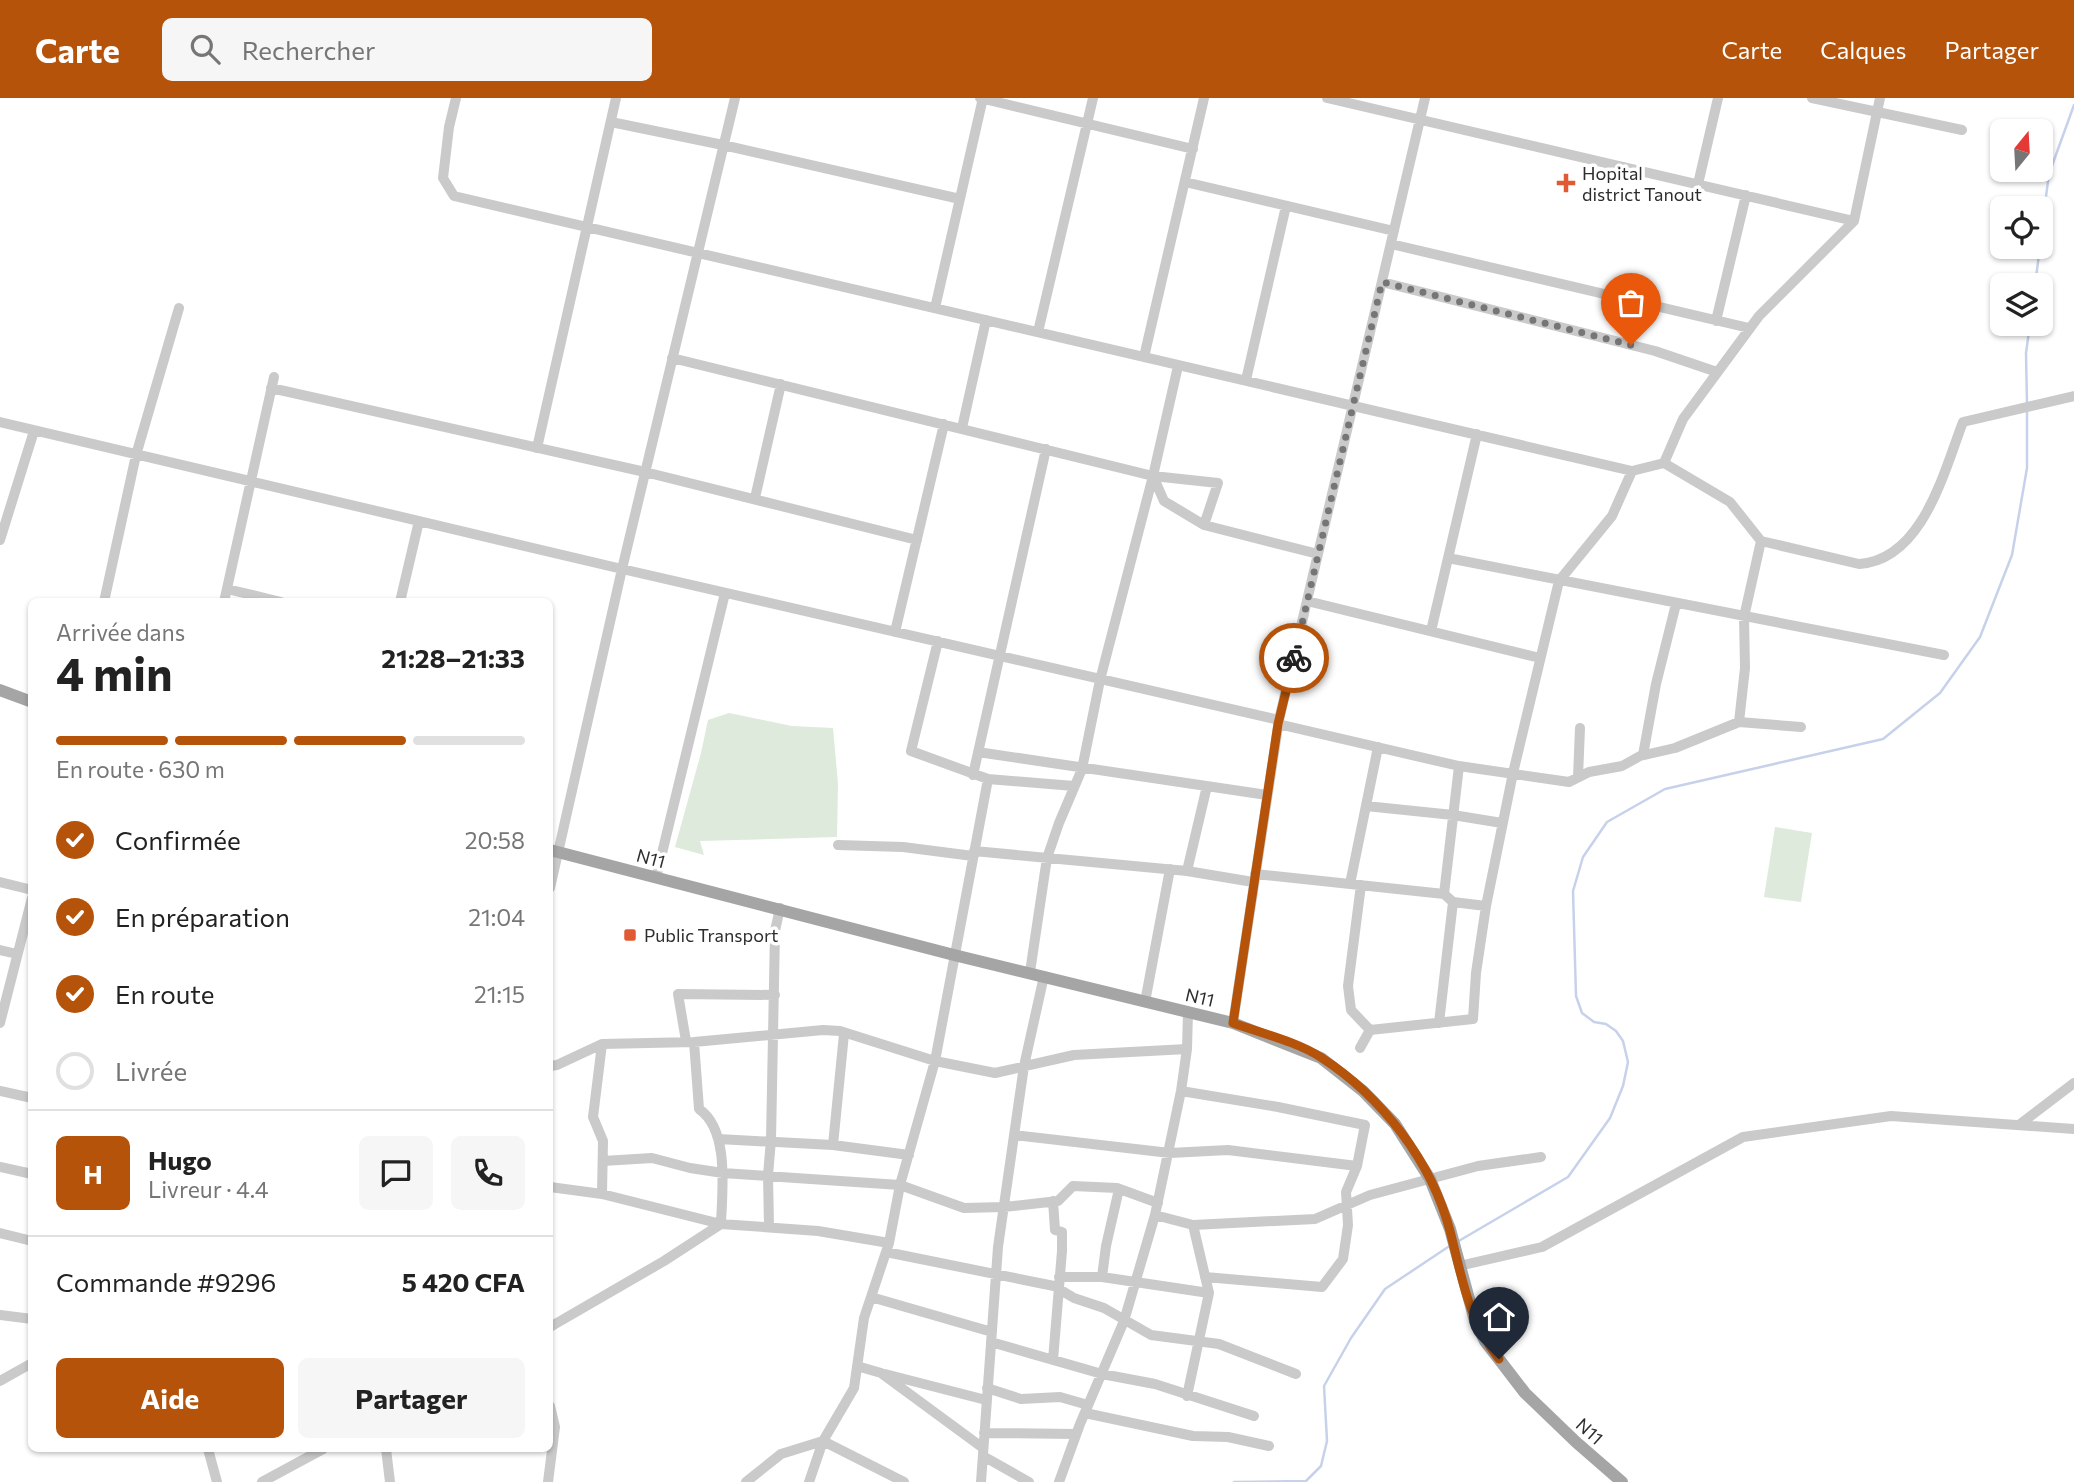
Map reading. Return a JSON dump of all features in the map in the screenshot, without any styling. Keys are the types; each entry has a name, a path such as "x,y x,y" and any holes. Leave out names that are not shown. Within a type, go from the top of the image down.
{"main road":[{"path":"0,690 28,700"},
{"name":"N11","path":"554,851 1233,1023 1321,1058 1363,1091 1395,1124 1430,1178 1450,1229 1475,1321 1485,1342 1525,1393 1622,1482"}],"street":[{"path":"456,98 449,127 443,178 454,196 1632,471 1664,463 1730,502 1761,541 1859,564 1873,563 1887,556 1904,542 1929,512 1963,422 2074,397"},
{"path":"537,447 616,98"},
{"path":"554,851 735,98"},
{"path":"935,308 982,98 1193,149"},
{"path":"1038,332 1093,98"},
{"path":"1144,357 1205,98"},
{"path":"1326,98 1854,221"},
{"path":"1233,1023 1279,722 1425,98"},
{"path":"1699,184 1718,98"},
{"path":"1812,98 1962,130"},
{"path":"1664,463 1683,419 1749,328 1854,221 1880,98"},
{"path":"611,122 960,199"},
{"path":"1185,182 1394,231"},
{"path":"1716,321 1746,195"},
{"path":"1246,380 1286,206"},
{"path":"1391,244 1749,328"},
{"path":"1382,282 1656,351 1717,372"},
{"path":"105,598 136,454 179,308"},
{"path":"962,428 986,320"},
{"path":"672,358 1153,476 1218,483 1204,525"},
{"path":"1030,972 1047,858 1082,768 1100,680 1153,476 1178,366"},
{"path":"225,598 274,377"},
{"path":"755,498 780,384"},
{"path":"271,388 646,472 917,540"},
{"path":"0,422 1459,766 1569,782 1590,772 1622,766 1643,755 1675,748 1739,722 1801,727"},
{"path":"895,632 944,424"},
{"path":"0,540 34,430"},
{"path":"1431,631 1477,434"},
{"path":"973,775 1046,449"},
{"path":"1370,1030 1473,1019 1476,973 1502,823 1559,580 1612,516 1632,471"},
{"path":"1153,476 1164,501 1204,525 1318,554"},
{"path":"401,598 419,521"},
{"path":"1739,722 1745,668 1744,618 1761,541"},
{"path":"1448,558 1944,655"},
{"path":"226,589 264,598"},
{"path":"656,878 724,593"},
{"path":"1307,601 1539,658"},
{"path":"1643,755 1656,684 1676,604"},
{"path":"938,642 911,751 988,779 1074,786"},
{"path":"1578,777 1580,728"},
{"path":"1350,884 1378,747"},
{"path":"978,751 1267,795"},
{"path":"1444,894 1459,766"},
{"path":"808,1482 823,1441 854,1388 864,1318 888,1248 900,1185 935,1061 988,779"},
{"path":"1187,871 1207,786"},
{"path":"1366,806 1502,823"},
{"path":"838,845 903,847 1362,885 1444,894 1452,902 1486,906"},
{"path":"1145,1002 1170,869"},
{"path":"0,881 28,889"},
{"path":"1362,885 1348,986 1351,1010 1370,1030"},
{"path":"1439,1023 1452,902"},
{"path":"769,1227 775,931 780,908"},
{"path":"1,1018 28,914"},
{"path":"0,950 17,954"},
{"path":"981,1482 996,1276 1004,1207 1024,1066 1044,976"},
{"path":"721,1224 723,1173 718,1139 706,1114 699,1109 690,1042 678,993 775,995"},
{"path":"1059,1482 1086,1409 1124,1321 1155,1215 1181,1091 1187,1049 1188,1012"},
{"path":"553,1066 602,1044 690,1042 823,1030 935,1061 995,1073 1074,1055 1187,1049"},
{"path":"1360,1048 1370,1030"},
{"path":"833,1145 844,1034"},
{"path":"602,1044 593,1118 603,1141 602,1194"},
{"path":"2019,1125 2074,1083"},
{"path":"0,1091 28,1097"},
{"path":"1181,1091 1365,1125 1357,1166 1346,1192 1348,1205 1343,1259 1322,1287 1205,1277"},
{"path":"1459,1266 1542,1247 1743,1137 1891,1116 2074,1129"},
{"path":"1014,1135 1170,1153 1228,1150 1357,1166"},
{"path":"718,1139 833,1145 909,1155"},
{"path":"1155,1215 1194,1225 1315,1219 1370,1195 1430,1178 1478,1166 1541,1157"},
{"path":"603,1161 652,1158 723,1173 900,1185 964,1208 1058,1201 1073,1186 1119,1189 1158,1203"},
{"path":"0,1167 28,1173"},
{"path":"553,1187 602,1194 721,1224 818,1231 996,1276 1054,1286 1074,1298 1104,1308 1151,1335 1219,1344 1296,1374"},
{"path":"1102,1278 1119,1189"},
{"path":"1053,1201 1055,1230 1062,1231 1053,1360"},
{"path":"553,1325 664,1261 721,1224"},
{"path":"1187,1396 1209,1293 1194,1225"},
{"path":"0,1233 28,1240"},
{"path":"1059,1277 1102,1278 1209,1293"},
{"path":"872,1297 1053,1360 1102,1374 1155,1384 1254,1416"},
{"path":"0,1315 28,1318"},
{"path":"0,1381 28,1365"},
{"path":"858,1366 986,1400"},
{"path":"881,1373 983,1452 1029,1482"},
{"path":"987,1388 1021,1399 1060,1397 1086,1409 1194,1436 1228,1437 1269,1446"},
{"path":"553,1419 553,1443"},
{"path":"984,1433 1076,1434"},
{"path":"752,1480 781,1454 823,1441 904,1482"},
{"path":"209,1452 217,1482"},
{"path":"262,1482 317,1452"},
{"path":"387,1452 390,1482"},
{"path":"548,1482 552,1452"}],"green space":[{"path":"729,713 792,726 833,728 838,784 837,837 700,841 704,855 675,847 708,720"},
{"path":"1775,827 1812,833 1801,902 1764,897"}],"waterway":[{"path":"2046,196 2049,174 2074,105"},
{"path":"2037,273 2038,259"},
{"path":"2027,404 2028,336"},
{"path":"1457,1242 1568,1177 1610,1118 1623,1086 1628,1062 1623,1041 1616,1031 1606,1024 1594,1022 1582,1013 1576,996 1573,891 1583,857 1607,822 1665,789 1883,739 1940,693 1980,637 2012,555 2027,468 2027,411"},
{"path":"1234,1482 1306,1481 1321,1466 1327,1441 1324,1386 1351,1338 1385,1289 1451,1245"}],"way so far":[{"path":"1294,658 1382,282 1631,345"}],"place":[{"name":"Hopital district Tanout","path":"1566,183"},
{"name":"Public Transport","path":"630,935"}],"route":[{"path":"1294,658 1278,724 1233,1023 1277,1038 1321,1058 1363,1091 1395,1124 1430,1178 1450,1229 1475,1321 1485,1342 1499,1359"}]}
